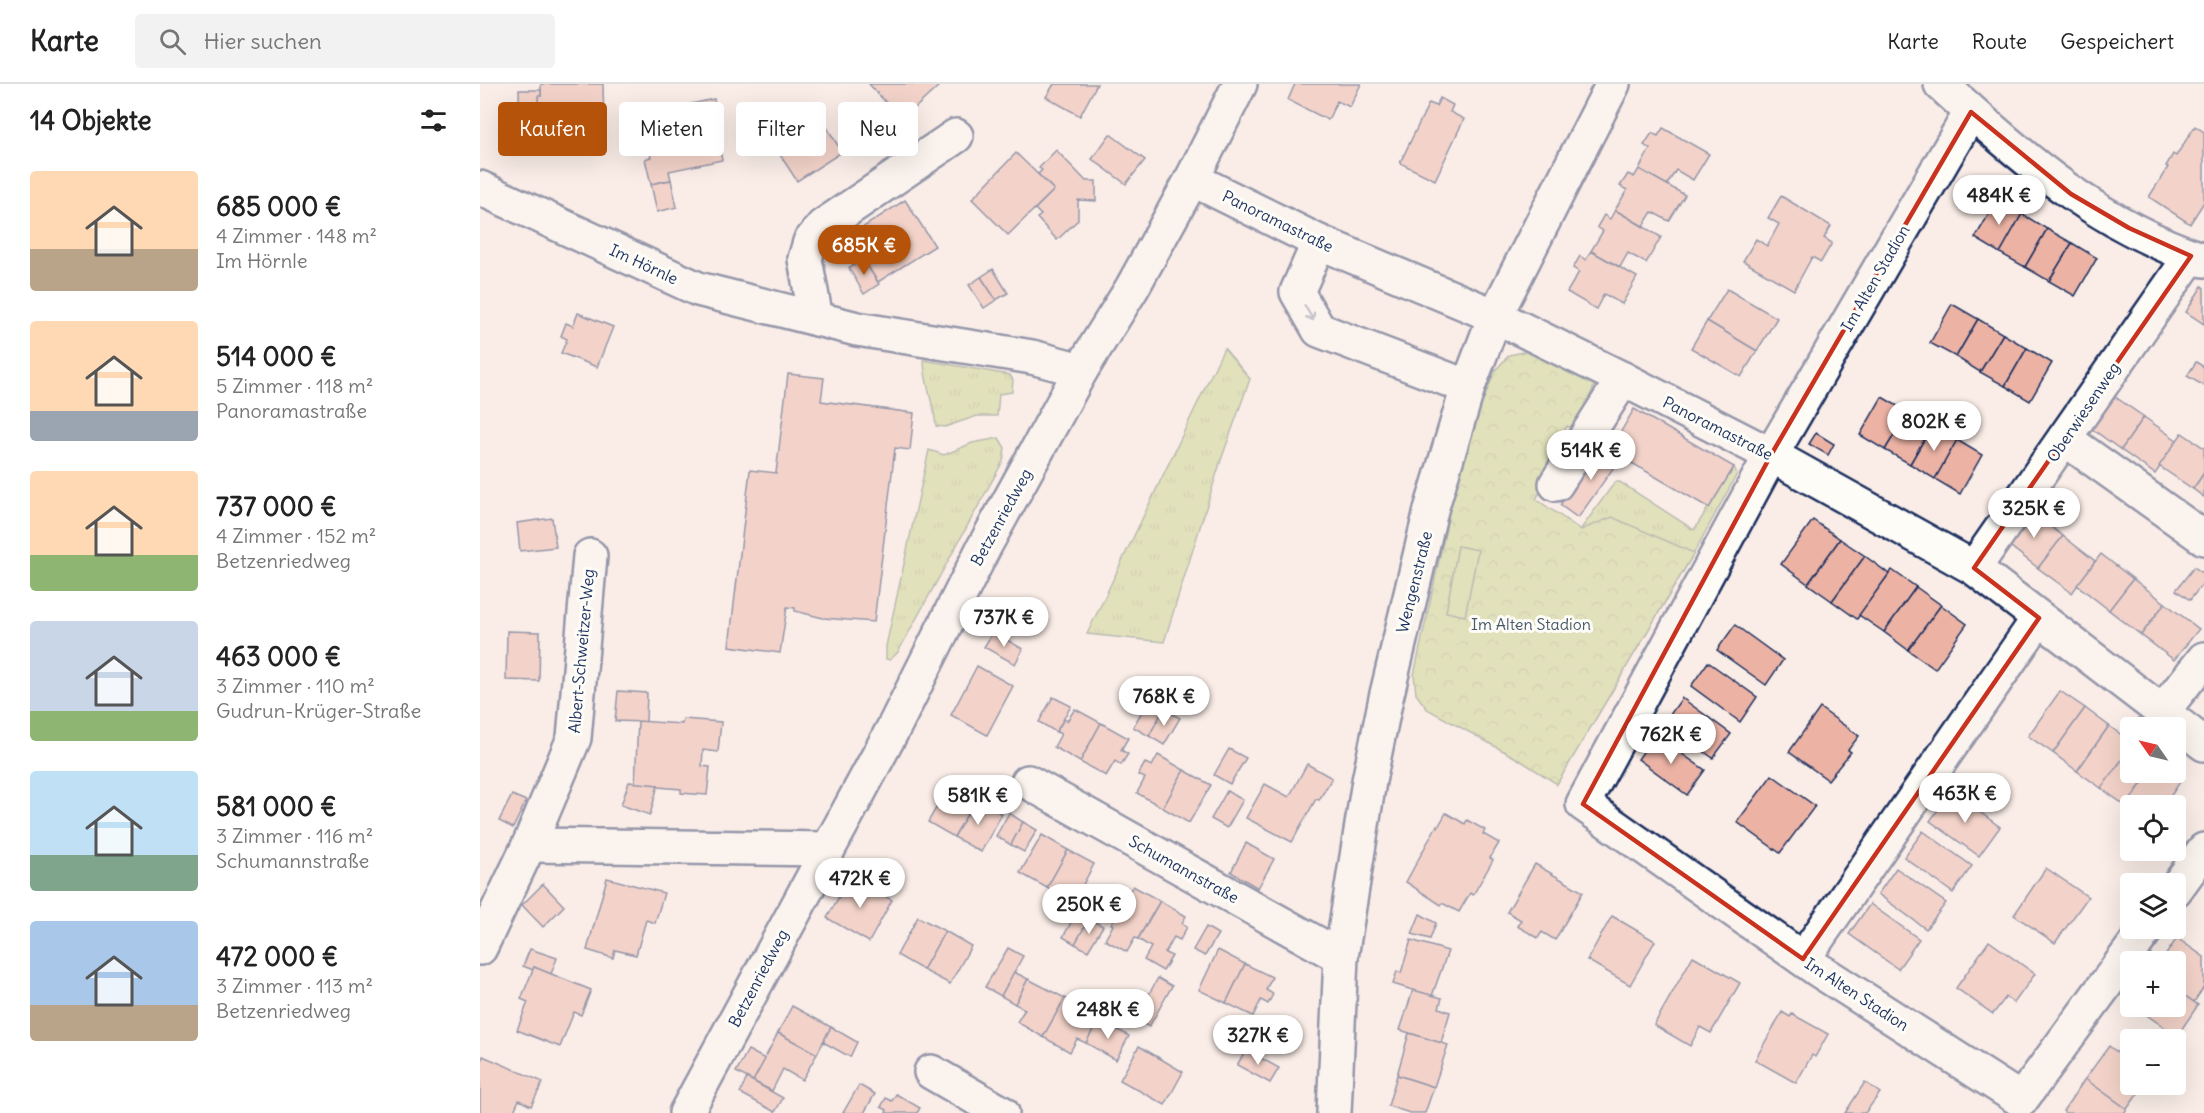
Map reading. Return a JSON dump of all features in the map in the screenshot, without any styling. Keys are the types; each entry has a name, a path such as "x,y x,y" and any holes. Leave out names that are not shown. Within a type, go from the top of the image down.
{"street":[{"name":"Betzenriedweg","path":"686,1113 894,727 983,549 1081,370 1132,288 1192,179 1240,84"},
{"name":"Wengenstraße","path":"1334,1113 1341,957 1369,781 1386,698 1431,510 1468,387 1495,316 1613,84"},
{"path":"1941,84 2023,158 2071,194 2129,228 2198,258"},
{"name":"Im Alten Stadion","path":"1971,112 1771,456 1583,804 1803,959 2021,1100 2139,939"},
{"path":"816,319 805,259 810,242 823,226 957,136"},
{"name":"Panoramastraße","path":"1192,179 1319,242 1495,316 1623,379 1771,456 1974,568 2204,744"},
{"name":"Im Hörnle","path":"480,188 698,289 857,329 1032,357 1081,370"},
{"path":"1319,242 1297,292 1319,330 1468,387"},
{"name":"Oberwiesenweg","path":"1974,568 2064,439 2198,258"},
{"path":"1556,484 1623,379"},
{"path":"2064,439 2204,538"},
{"name":"Albert-Schweitzer-Weg","path":"480,948 529,845 574,738 590,556"},
{"path":"1803,959 2039,618"},
{"path":"2162,712 2204,659"},
{"name":"Schumannstraße","path":"1028,782 1341,957"},
{"path":"529,845 827,849"},
{"path":"2186,875 2204,850"},
{"path":"931,1072 1002,1113"}],"highlighted area":[{"path":"1971,112 2071,194 2129,228 2191,256 1974,568 2039,618 1803,959 1583,804 1771,455"}],"green space":[{"path":"1224,348 1250,379 1221,460 1164,642 1087,634"},
{"name":"Im Alten Stadion","path":"1528,351 1596,382 1575,430 1567,426 1548,462 1556,466 1536,499 1581,530 1612,517 1694,553 1557,784 1518,759 1427,709 1416,694 1414,675 1446,528 1450,499 1474,423 1495,371 1509,355"},
{"path":"924,360 1010,375 1013,380 1012,392 999,394 997,416 977,416 945,427 936,426"},
{"path":"999,438 1005,448 1003,461 898,652 890,660 886,659 886,646 929,450 944,455 972,443"},
{"path":"1734,467 1737,474 1694,553 1557,784 1562,555 1615,482 1620,482 1694,530"},
{"path":"1458,546 1478,550 1465,616 1446,612"}],"building":[{"path":"541,84 603,84 603,102 538,102 538,96 541,96"},
{"path":"869,84 941,84 918,105 918,102 886,102"},
{"path":"1054,84 1097,84 1080,116 1046,97"},
{"path":"1295,84 1361,84 1350,107 1337,101 1328,120 1288,100"},
{"path":"519,90 541,90 538,102 519,102"},
{"path":"1440,98 1453,105 1450,112 1464,119 1435,180 1400,163 1429,103 1436,106"},
{"path":"826,126 838,145 838,155 797,181 781,156 826,156"},
{"path":"2195,126 2204,132 2204,202 2190,224 2149,197 2168,167 2166,166 2173,154 2176,156"},
{"path":"1663,128 1709,154 1693,180 1676,170 1667,185 1639,169 1650,149 1644,145 1652,133 1658,136"},
{"path":"1110,134 1145,160 1126,184 1092,159"},
{"path":"1056,150 1086,181 1096,181 1096,201 1078,200 1078,220 1057,240 1037,218 1041,215 1035,209 1054,190 1038,174 1042,170 1039,168"},
{"path":"1016,153 1054,190 1008,235 972,199"},
{"path":"721,156 722,160 669,171 671,180 651,184 645,159"},
{"path":"1639,169 1685,195 1669,221 1652,212 1643,226 1615,210 1627,190 1620,186 1628,174 1634,177"},
{"path":"671,180 677,207 657,212 651,184"},
{"path":"1781,196 1831,226 1824,238 1832,243 1821,262 1812,257 1794,290 1743,261 1756,239 1767,246 1779,224 1768,218"},
{"path":"905,200 935,246 878,282 848,237"},
{"path":"1997,200 2022,214 2000,253 1975,238"},
{"path":"1615,210 1661,237 1646,263 1628,253 1620,267 1591,251 1603,231 1597,227 1604,215 1610,219"},
{"path":"2022,214 2047,229 2025,267 2000,253"},
{"path":"2047,229 2072,243 2049,281 2025,267"},
{"path":"2072,243 2097,258 2075,296 2049,281"},
{"path":"1591,251 1637,277 1622,304 1604,294 1596,309 1567,292 1579,272 1573,268 1580,256 1586,260"},
{"path":"863,259 879,284 864,294 849,268"},
{"path":"993,269 1008,293 996,300 981,277"},
{"path":"981,277 996,300 984,308 969,285"},
{"path":"2202,286 2204,288 2204,324 2186,312"},
{"path":"1727,289 1777,318 1757,351 1707,321"},
{"path":"1952,304 1978,319 1956,357 1930,343"},
{"path":"578,313 613,327 597,367 561,353 567,339 561,336 566,323 573,326"},
{"path":"1978,319 2003,334 1980,372 1956,357"},
{"path":"1707,321 1757,351 1741,377 1691,348"},
{"path":"2003,334 2027,348 2005,386 1980,372"},
{"path":"2027,348 2052,363 2030,401 2005,386"},
{"path":"2196,362 2204,367 2204,386 2187,376"},
{"path":"788,374 824,378 821,401 914,413 910,450 895,448 874,622 823,618 787,607 780,653 729,646 750,470 776,473"},
{"path":"2111,394 2144,417 2121,450 2088,426"},
{"path":"1882,397 1908,412 1885,450 1860,435"},
{"path":"1634,409 1734,467 1709,508 1631,464 1611,449"},
{"path":"1908,412 1932,426 1910,464 1885,450"},
{"path":"2144,417 2178,441 2155,474 2121,450"},
{"path":"1932,426 1957,440 1935,479 1910,464"},
{"path":"1816,433 1834,444 1828,455 1809,444"},
{"path":"2182,433 2204,448 2204,473 2193,489 2159,466"},
{"path":"1957,440 1982,455 1960,494 1935,479"},
{"path":"1603,443 1621,457 1578,518 1560,505"},
{"path":"2204,473 2204,497 2193,489"},
{"path":"2030,511 2063,536 2038,568 2006,543"},
{"path":"552,518 556,547 520,551 517,523"},
{"path":"1813,520 1840,539 1808,584 1781,564"},
{"path":"2063,536 2095,561 2072,593 2038,568"},
{"path":"1840,539 1865,556 1832,601 1808,584"},
{"path":"2101,554 2133,579 2109,610 2077,585"},
{"path":"1865,556 1889,574 1857,619 1832,601"},
{"path":"2194,567 2204,574 2204,582 2190,600 2176,590"},
{"path":"1892,570 1916,587 1884,632 1859,615"},
{"path":"2133,579 2165,603 2141,635 2109,610"},
{"path":"1916,587 1941,605 1908,650 1884,632"},
{"path":"2165,603 2199,629 2174,660 2141,635"},
{"path":"1941,605 1967,624 1935,669 1908,650"},
{"path":"1735,625 1783,660 1766,685 1717,650"},
{"path":"507,631 540,632 539,681 506,680"},
{"path":"993,632 1023,649 1015,664 984,647"},
{"path":"1708,662 1757,697 1740,722 1691,686"},
{"path":"977,666 1013,686 987,735 951,715"},
{"path":"1159,682 1174,690 1149,736 1133,727"},
{"path":"618,691 647,693 646,722 615,721"},
{"path":"2060,691 2085,708 2053,753 2028,736"},
{"path":"1053,697 1071,706 1056,732 1039,722"},
{"path":"1682,698 1731,734 1713,758 1664,723"},
{"path":"1820,708 1859,736 1848,750 1851,752 1828,780 1789,752"},
{"path":"2085,708 2109,726 2077,771 2053,753"},
{"path":"1075,709 1101,723 1080,762 1054,747 1061,734 1056,732 1064,719 1067,721"},
{"path":"1164,709 1180,718 1164,745 1149,736"},
{"path":"683,719 721,722 718,752 703,750 702,766 710,767 707,795 681,793 681,789 658,787 658,785 635,784 638,721 682,724"},
{"path":"1101,723 1128,738 1121,750 1128,754 1121,765 1115,761 1106,776 1080,762"},
{"path":"2109,726 2120,734 2120,762 2101,788 2077,771"},
{"path":"1655,735 1705,770 1687,795 1638,759"},
{"path":"1229,749 1246,758 1230,784 1214,775"},
{"path":"1158,755 1184,770 1163,808 1137,793 1145,778 1138,775 1145,763 1152,766"},
{"path":"2120,762 2120,783 2142,783 2134,795 2120,795 2120,802 2101,788"},
{"path":"1307,764 1332,778 1319,800 1316,799 1292,842 1246,818 1265,784 1289,797"},
{"path":"1184,770 1211,785 1189,823 1163,808"},
{"path":"1772,775 1815,806 1780,853 1737,822"},
{"path":"629,782 658,785 650,815 621,805"},
{"path":"2142,783 2179,783 2171,795 2134,795"},
{"path":"950,784 976,799 954,837 928,822"},
{"path":"1227,791 1243,800 1227,828 1211,819"},
{"path":"1951,791 2000,827 1979,856 1930,821"},
{"path":"512,795 526,801 513,828 499,821"},
{"path":"976,799 1002,814 981,852 954,837"},
{"path":"1009,813 1023,822 1011,845 996,836"},
{"path":"1446,813 1465,824 1467,820 1485,830 1483,834 1499,843 1490,858 1493,860 1473,895 1470,893 1459,912 1442,903 1441,905 1406,882"},
{"path":"1023,822 1037,830 1024,852 1011,845"},
{"path":"1923,831 1972,866 1953,893 1904,857"},
{"path":"1042,835 1068,850 1047,888 1020,873"},
{"path":"1246,843 1274,859 1258,888 1231,872"},
{"path":"1068,850 1094,864 1073,903 1047,888"},
{"path":"1535,864 1583,892 1555,940 1542,932 1538,938 1517,926 1521,920 1507,912"},
{"path":"1896,868 1946,903 1926,929 1878,894"},
{"path":"2046,868 2088,897 2055,943 2014,915"},
{"path":"850,877 892,900 869,942 827,918"},
{"path":"607,878 664,893 655,923 646,920 636,955 615,950 613,958 587,950"},
{"path":"543,884 564,906 543,927 522,905"},
{"path":"1133,886 1160,901 1138,939 1135,938 1127,952 1105,940 1120,907 1114,903 1120,893 1126,896"},
{"path":"1160,901 1186,916 1182,923 1187,927 1180,940 1174,937 1165,953 1172,956 1163,971 1144,960 1151,947 1138,939"},
{"path":"1870,904 1919,939 1898,969 1849,934"},
{"path":"1077,912 1089,919 1075,944 1063,937"},
{"path":"1420,914 1436,923 1430,939 1412,934"},
{"path":"1612,916 1655,941 1630,985 1587,960"},
{"path":"918,917 945,931 923,970 897,955"},
{"path":"1089,919 1103,926 1088,951 1075,944"},
{"path":"1206,927 1218,934 1205,956 1193,950"},
{"path":"945,931 971,946 950,984 923,970"},
{"path":"2178,939 2204,957 2204,987 2194,1002 2186,997 2186,951 2168,951"},
{"path":"1411,940 1448,951 1432,996 1393,984 1397,971 1401,973"},
{"path":"1989,941 2035,974 2014,1003 2006,997 1993,1014 1956,988"},
{"path":"1008,948 1023,956 1001,996 985,987"},
{"path":"530,949 557,958 551,974 534,967 533,970 523,966"},
{"path":"1218,950 1245,964 1226,1003 1199,990"},
{"path":"1693,956 1740,983 1711,1033 1700,1027 1690,1046 1654,1025"},
{"path":"1245,964 1272,977 1266,990 1273,994 1268,1004 1261,1000 1253,1016 1226,1003"},
{"path":"534,967 591,990 581,1015 574,1012 560,1047 517,1030 528,1002 521,999"},
{"path":"1014,972 1028,979 1015,1004 1001,996"},
{"path":"1158,978 1172,986 1149,1027 1135,1019"},
{"path":"1028,979 1065,998 1043,1037 1017,1022 1025,1009 1015,1004"},
{"path":"1413,990 1442,998 1439,1008 1450,1012 1441,1043 1400,1030"},
{"path":"2186,997 2198,1005 2182,1029 2167,1029 2149,1017 2186,1017"},
{"path":"1065,998 1099,1019 1086,1043 1077,1039 1070,1052 1043,1037"},
{"path":"792,1006 831,1027 817,1054 778,1033"},
{"path":"1782,1012 1790,1017 1792,1014 1828,1034 1815,1057 1812,1055 1796,1083 1755,1060"},
{"path":"1099,1019 1129,1036 1116,1060 1086,1043"},
{"path":"831,1027 857,1042 850,1057 823,1042"},
{"path":"778,1033 817,1054 802,1080 783,1069 772,1091 753,1081"},
{"path":"1409,1033 1448,1045 1434,1087 1397,1075"},
{"path":"1139,1046 1183,1072 1165,1105 1120,1080"},
{"path":"2109,1046 2120,1054 2120,1095 2137,1095 2127,1109 2085,1079"},
{"path":"748,1050 765,1059 753,1081 736,1072"},
{"path":"1246,1050 1279,1068 1270,1083 1237,1065"},
{"path":"483,1056 543,1082 531,1106 519,1100 513,1113 480,1113 480,1063"},
{"path":"1397,1075 1434,1087 1425,1113 1410,1113 1388,1106"},
{"path":"747,1078 783,1098 775,1112 740,1093"},
{"path":"2085,1079 2127,1109 2124,1113 2065,1113 2063,1111"},
{"path":"1865,1082 1880,1093 1865,1113 1845,1113"},
{"path":"859,1085 875,1094 864,1113 843,1113"},
{"path":"896,1094 920,1108 917,1113 886,1113 887,1110 881,1107 886,1098 892,1101"}]}
